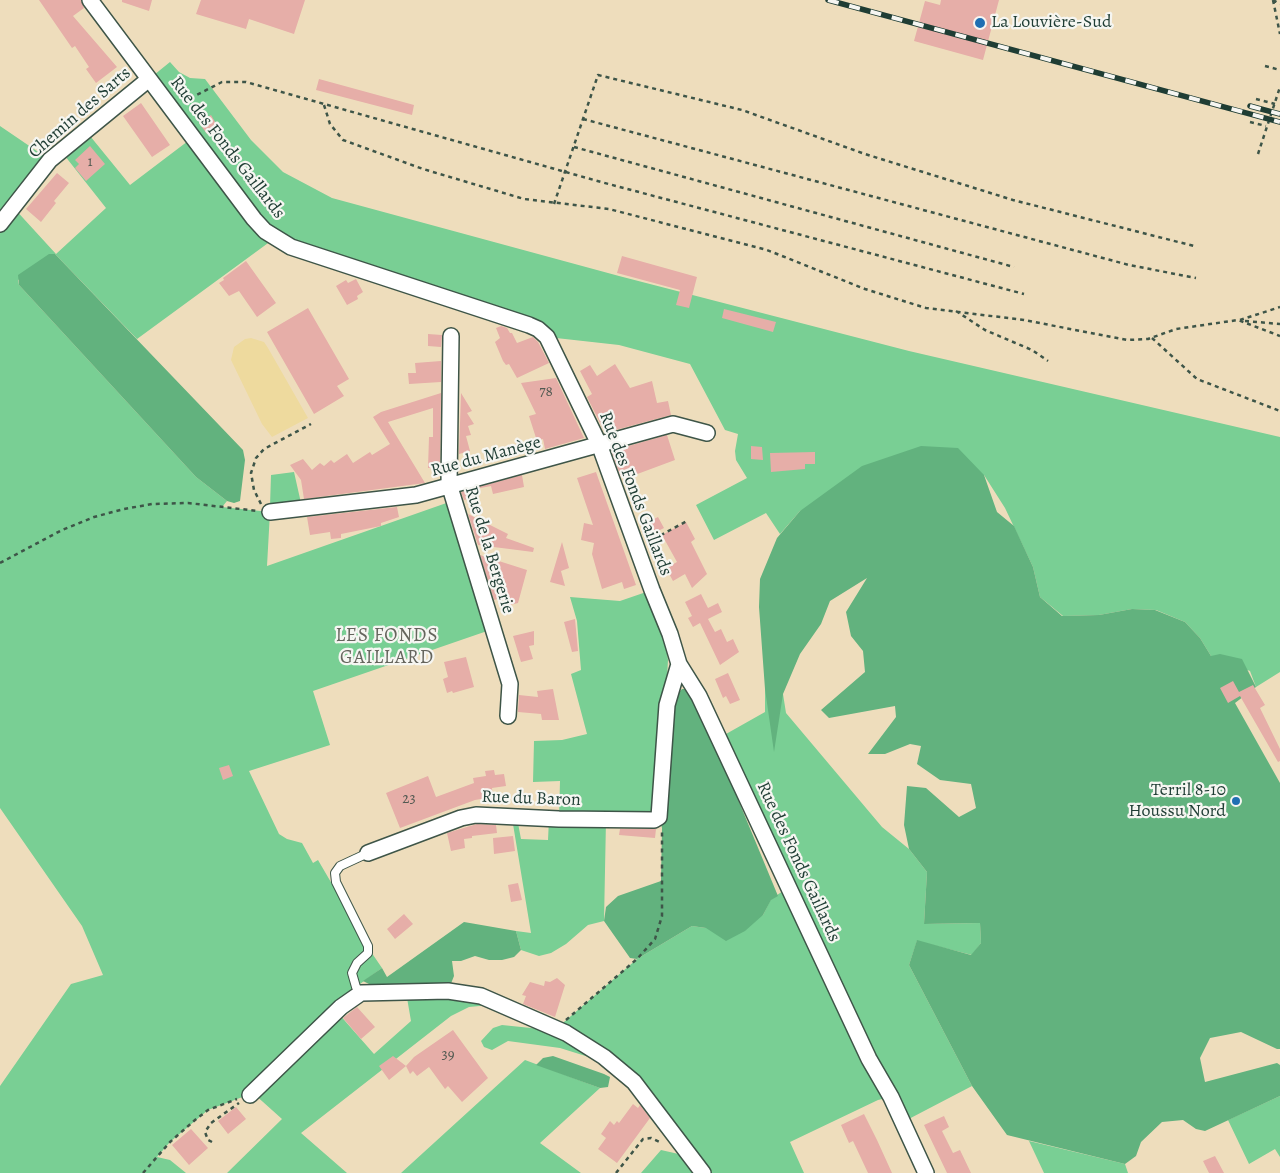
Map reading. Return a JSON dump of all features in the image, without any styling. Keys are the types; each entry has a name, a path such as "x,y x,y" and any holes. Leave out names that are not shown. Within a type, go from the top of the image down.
{"street":[{"name":"Rue des Fonds Gaillards","path":"90,0 254,219 275,238 291,247 538,329 547,337 599,444 670,634 679,664 700,696 869,1059 891,1097 926,1173"},
{"name":"Chemin des Sarts","path":"0,224 50,160 149,79"},
{"name":"Rue de la Bergerie","path":"451,336 449,484 510,684 508,716"},
{"name":"Rue du Manège","path":"270,512 416,495 441,489 449,484 553,458 673,424 707,433"},
{"path":"659,817 667,705 679,664"},
{"name":"Rue du Baron","path":"368,853 461,818 476,815 559,819 654,820 659,817"},
{"path":"250,1095 341,1007 361,993 448,991 481,996 556,1028 604,1057 634,1082 703,1173"}],"lane":[{"name":"Rue du Baron","path":"361,993 356,987 352,974 357,963 368,952 368,946 336,882 335,873 340,866 368,853"}],"path":[{"path":"1273,0 1280,4"},
{"path":"1273,0 1280,34"},
{"path":"1265,66 1280,70"},
{"path":"554,204 598,75 742,110 865,154 1013,200 1194,246"},
{"path":"171,109 211,86 232,81 246,82 566,171 1024,294"},
{"path":"1258,154 1280,87"},
{"path":"1256,99 1275,104"},
{"path":"324,105 330,124 343,140 423,169 524,199 609,210 767,250 873,292 926,308 1024,320 1127,340 1152,338 1176,329 1238,320 1280,307"},
{"path":"583,119 1129,265 1196,278"},
{"path":"1250,122 1266,126"},
{"path":"574,147 1014,267"},
{"path":"955,311 985,330 1032,350 1048,361"},
{"path":"1238,320 1280,324"},
{"path":"1238,320 1280,336"},
{"path":"1152,338 1198,379 1280,411"},
{"path":"270,512 260,503 254,490 251,474 252,464 264,449 312,424"},
{"path":"0,563 62,530 94,517 124,509 152,504 188,503 270,512"},
{"path":"640,555 651,548 661,535 687,521"},
{"path":"556,1028 637,959 655,939 662,916 662,828 659,817"},
{"path":"212,1142 208,1140 205,1132 210,1123 250,1095"},
{"path":"143,1173 170,1142 208,1110 250,1095"},
{"path":"616,1173 643,1139 647,1137 656,1139 678,1151 685,1148"}],"green space":[{"path":"170,62 179,72 190,78 205,79 251,140 283,172 332,198 619,276 909,351 1280,437 1280,672 1256,687 1250,671 1211,656 1200,638 1185,622 1156,610 1132,609 1099,615 1063,616 1040,597 1033,567 1005,508 984,475 800,511 780,534 766,513 714,540 696,505 747,478 736,460 735,451 738,434 725,430 690,364 619,345 547,337 275,238 137,339 55,254 18,280 19,285 196,477 227,501 222,507 270,512 267,566 455,500 493,629 313,691 330,745 249,771 279,834 287,839 302,843 313,863 318,860 332,884 336,882 367,946 382,968 331,1005 374,1054 411,1021 406,992 448,991 490,1005 469,1007 451,1016 301,1133 347,1173 227,1173 282,1119 253,1093 208,1110 170,1142 157,1157 170,1160 186,1173 0,1173 0,1086 71,984 103,975 82,926 0,808 0,126 50,160 13,207 56,254 106,208 61,151 86,131 130,185 192,138 149,79"},
{"path":"49,254 55,254 243,450 245,460 240,501 234,503 227,501 196,477 19,285 18,275"},
{"path":"921,446 958,448 984,475 997,512 1014,526 1033,567 1040,597 1062,616 1099,615 1132,609 1155,610 1185,622 1200,638 1211,656 1220,654 1242,659 1256,687 1235,703 1280,783 1280,1049 1241,1032 1210,1038 1200,1058 1205,1082 1277,1063 1280,1065 1280,1096 1205,1131 1196,1129 1183,1120 1162,1122 1141,1142 1136,1156 1125,1164 1007,1135 972,1086 909,965 917,940 971,955 981,943 980,923 924,924 927,872 909,849 904,825 907,786 926,788 959,817 976,808 971,784 940,780 917,764 921,746 910,744 885,754 868,754 896,717 895,706 829,718 821,710 865,672 863,651 851,636 846,612 867,578 830,601 821,624 800,654 783,694 774,752 765,689 759,607 760,579 777,538 800,511 862,466"},
{"path":"294,472 301,503 270,506 271,475"},
{"path":"652,590 665,637 668,660 659,817 606,820 604,921 588,925 566,944 551,953 539,956 521,950 516,931 531,933 512,818 517,818 521,839 548,840 549,819 559,819 560,781 533,782 534,741 562,740 587,734 571,674 581,670 577,621 570,597 620,601"},
{"path":"682,689 688,689 713,739 778,896 771,900 763,915 745,931 726,941 706,928 692,926 637,959 630,958 604,921 606,907 618,896 661,881 662,828 659,817 667,705"},
{"path":"765,689 783,694 786,713 882,827 909,849 927,872 924,924 980,923 981,943 972,955 917,941 909,965 972,1086 903,1122 891,1097 878,1100 790,1142 804,1173 641,1173 661,1150 683,1155 634,1082 592,1058 560,1048 508,1041 492,1050 484,1047 481,1041 493,1028 502,1025 560,1031 557,1028 637,959 692,926 706,928 763,915 771,899 795,883 726,734 765,712"},
{"path":"464,922 516,931 521,950 514,957 502,960 489,960 475,956 461,961 452,961 454,976 448,991 379,989 363,981 382,968 387,977"},
{"path":"553,1056 610,1077 608,1087 600,1088 536,1065 543,1058"},
{"path":"525,1060 600,1088 540,1143 581,1173 401,1173"},
{"path":"1280,1096 1280,1157 1275,1149 1249,1164 1228,1120"},
{"path":"1029,1141 1125,1164 1128,1173 1044,1173"}],"sand":[{"path":"251,338 264,342 308,418 272,437 262,424 231,360 234,347 245,339"}],"building":[{"path":"39,0 81,0 84,8 73,16 117,67 96,83 86,69 89,67 75,46 72,48"},
{"path":"122,0 152,0 149,11 122,2"},
{"path":"201,0 305,0 294,34 249,19 246,29 196,14"},
{"path":"941,0 999,0 983,60 914,41 925,1 940,5"},
{"path":"319,79 414,105 412,115 316,90"},
{"path":"141,103 170,145 152,157 123,116"},
{"path":"211,115 218,127 207,134 199,123"},
{"path":"90,146 105,164 86,181 75,168 79,164 75,160"},
{"path":"57,173 69,183 54,201 56,203 41,222 26,209"},
{"path":"622,256 697,277 689,308 676,305 680,290 617,273"},
{"path":"246,261 276,303 257,317 239,291 229,296 219,283"},
{"path":"356,279 363,292 357,296 358,299 347,305 336,286 346,280 348,283"},
{"path":"308,308 349,379 337,386 344,396 314,414 267,332"},
{"path":"724,309 776,322 773,332 722,318"},
{"path":"501,326 507,328 512,333 517,343 533,337 538,342 549,363 517,378 509,364 506,365 503,361 495,342 500,338 496,328"},
{"path":"428,334 442,335 441,347 428,346"},
{"path":"441,361 441,382 409,384 408,373 416,373 415,363"},
{"path":"615,364 630,388 652,381 657,403 668,401 671,415 608,432 603,429 587,397 592,394 580,371 590,365 597,376"},
{"path":"556,378 584,438 545,449 543,439 537,441 529,416 536,414 521,383"},
{"path":"441,393 440,468 428,468 429,437 433,437 433,408 388,422 425,483 304,499 301,480 290,465 303,459 312,470 320,463 324,466 331,460 334,463 347,454 353,463 370,452 372,455 390,444 373,417 381,412"},
{"path":"461,393 472,411 467,413 474,424 468,426 471,435 466,436 470,451 459,454"},
{"path":"667,435 675,460 632,476 629,472 620,475 611,451"},
{"path":"751,446 762,447 763,460 751,459"},
{"path":"815,452 815,464 805,464 805,469 771,472 770,453"},
{"path":"596,472 636,585 624,589 622,582 602,589 592,554 594,543 581,540 584,523 593,525 577,478"},
{"path":"522,475 524,487 493,494 491,486 470,490 473,498 464,500 461,492"},
{"path":"397,507 399,517 381,523 381,526 341,534 341,538 331,539 330,532 310,535 307,517"},
{"path":"468,514 508,534 506,538 534,548 533,552 478,545"},
{"path":"658,517 664,528 648,536 642,525"},
{"path":"686,522 695,539 691,542 707,574 692,588 685,574 673,581 666,568 677,562 662,535"},
{"path":"562,542 569,568 561,571 565,586 550,582"},
{"path":"480,555 527,570 518,603 510,605 507,596 494,600"},
{"path":"701,594 708,608 718,603 722,612 708,619 715,632 721,629 727,642 733,639 739,652 720,665 700,623 693,627 688,618 692,616 685,602"},
{"path":"575,619 578,651 572,652 564,622"},
{"path":"534,631 534,645 529,646 533,659 521,662 513,636"},
{"path":"466,657 474,687 447,693 443,679 448,677 444,662"},
{"path":"728,673 740,700 730,704 726,696 723,698 715,679"},
{"path":"1233,681 1239,692 1253,685 1265,705 1260,708 1280,749 1280,761 1278,762 1240,696 1228,703 1220,688"},
{"path":"553,689 559,720 542,720 541,714 518,712 519,695 538,697 537,691"},
{"path":"229,765 233,776 223,780 219,768"},
{"path":"494,770 495,775 504,774 506,786 492,788 493,797 475,800 400,828 386,793 428,776 436,797 474,783 473,778 486,776 485,771"},
{"path":"477,824 496,825 497,833 472,836 472,838 464,839 465,848 451,851 447,833"},
{"path":"620,829 656,829 655,838 619,835"},
{"path":"513,836 515,851 494,854 493,838"},
{"path":"518,883 522,900 511,902 508,885"},
{"path":"404,914 413,924 395,939 387,929"},
{"path":"557,978 565,985 555,1017 523,1004 526,996 522,995 530,982 544,986 545,981 550,982"},
{"path":"357,1007 375,1027 361,1039 343,1018"},
{"path":"453,1030 488,1078 462,1102 448,1086 445,1089 429,1067 417,1076 413,1071 410,1074 406,1066 414,1057"},
{"path":"393,1056 406,1066 389,1080 379,1066"},
{"path":"633,1104 638,1108 640,1105 650,1118 617,1163 598,1149 606,1138 601,1134 610,1121 614,1125 617,1121 619,1123"},
{"path":"236,1107 246,1119 228,1134 218,1121"},
{"path":"864,1114 892,1173 868,1173 853,1141 849,1143 841,1125"},
{"path":"944,1116 949,1127 942,1131 953,1153 960,1150 971,1173 947,1173 924,1125"},
{"path":"191,1129 208,1148 189,1165 172,1145"},
{"path":"1215,1156 1224,1173 1209,1173 1203,1161"}],"railway":[{"path":"828,0 1280,122"},
{"path":"1250,106 1280,114"}],"place":[{"name":"La Louvière-Sud","path":"980,23"},
{"name":"Terril 8-10 Houssu Nord","path":"1236,801"}],"district":[{"name":"LES FONDS GAILLARD","path":"387,647"}]}
